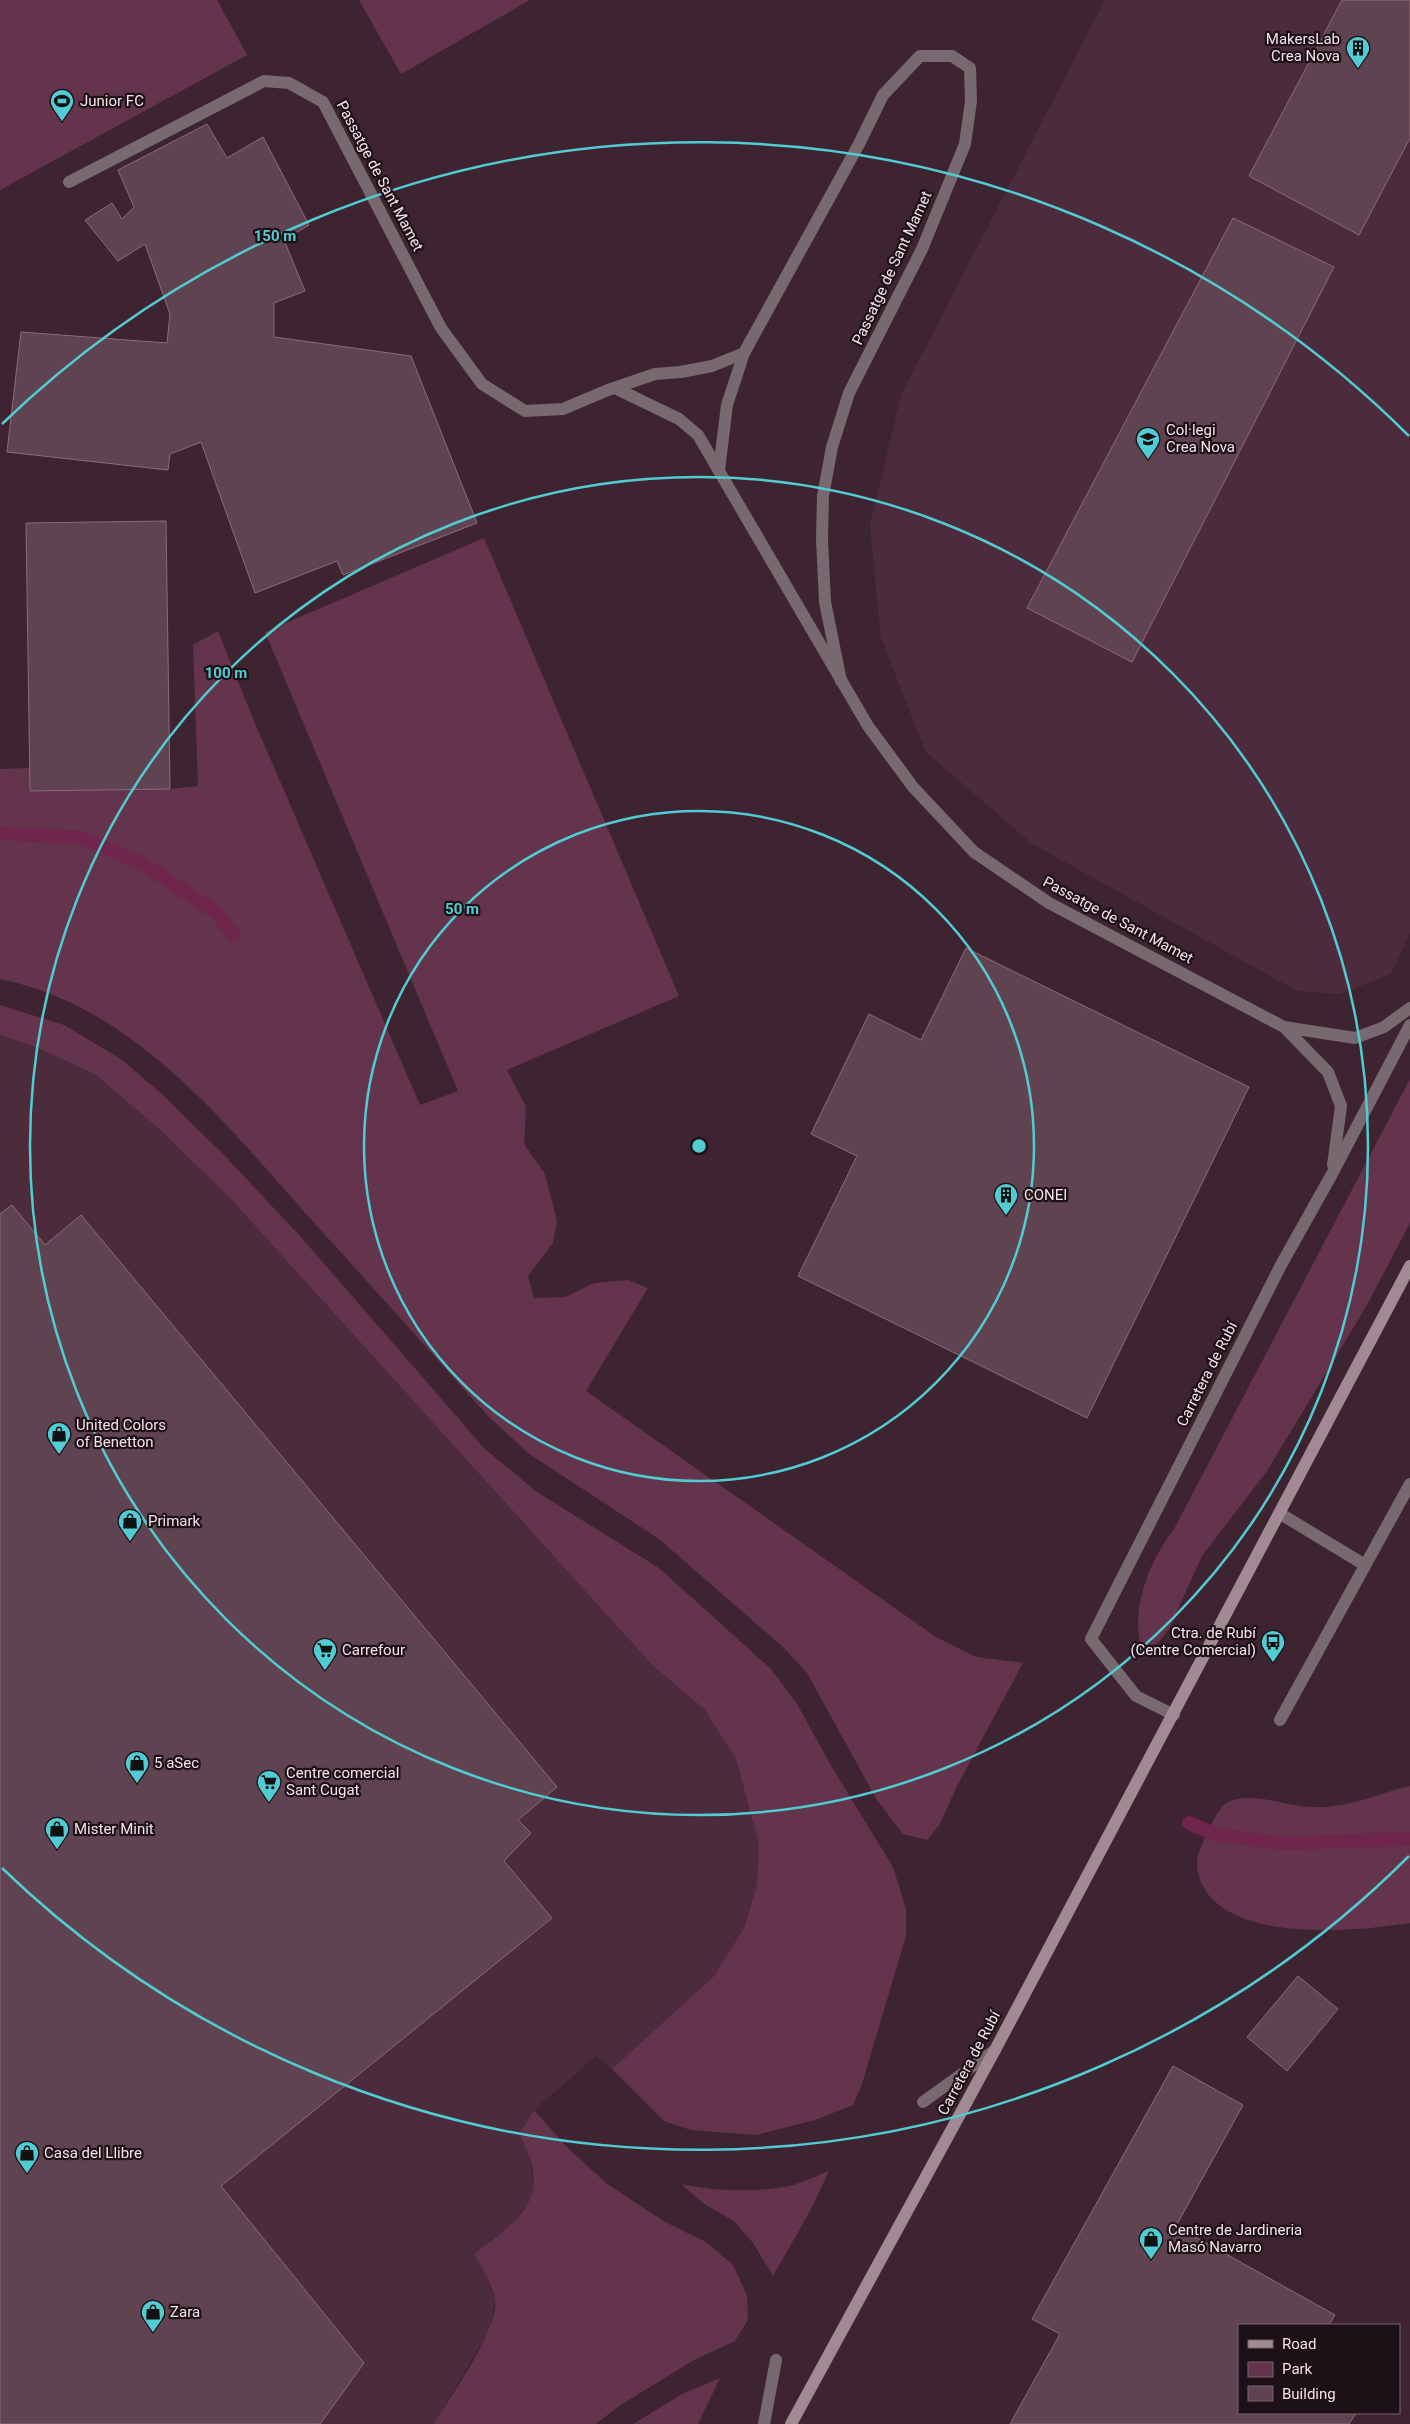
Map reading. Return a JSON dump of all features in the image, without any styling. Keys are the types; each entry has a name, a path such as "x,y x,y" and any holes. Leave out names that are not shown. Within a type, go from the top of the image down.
{"main road":[{"name":"Carretera de Rubí","path":"791,2424 1174,1716 1410,1266"}],"street":[{"name":"Passatge de Sant Mamet","path":"69,182 264,81 289,83 323,102 441,328 482,384 525,411 563,409 655,374 712,366 744,353 859,144 883,95 920,56 952,56 970,68 971,101 965,144 922,249 850,393 832,447 823,496 822,540 825,602 841,681"},
{"path":"720,470 727,404 744,353"},
{"name":"Passatge de Sant Mamet","path":"615,388 679,419 698,435 868,726 913,787 974,852 1049,904 1284,1027 1328,1072 1341,1106 1332,1174"},
{"name":"Passatge de Sant Mamet","path":"1284,1027 1355,1038 1384,1027 1410,1008"},
{"name":"Carretera de Rubí","path":"1174,1716 1136,1696 1091,1639 1281,1265 1332,1174 1410,1025"},
{"path":"1280,1720 1410,1484"},
{"path":"1279,1513 1365,1565"},
{"path":"923,2102 995,2050"},
{"path":"764,2424 776,2360"}],"shaded area":[{"name":"Col·legi Crea Nova","path":"1105,0 1410,0 1410,933 1391,974 1339,994 1297,991 1031,843 926,752 881,638 870,525 901,395"},
{"name":"Centre comercial Sant Cugat","path":"0,1035 35,1047 95,1074 158,1128 229,1197 653,1666 704,1709 736,1759 759,1844 757,1886 744,1928 714,1976 612,2069 596,2056 534,2110 519,2134 529,2152 534,2190 527,2206 512,2224 474,2254 487,2277 495,2300 491,2327 434,2424 0,2424"}],"green space":[{"name":"Junior FC","path":"0,0 217,0 247,55 0,190"},
{"path":"359,0 530,0 401,74"},
{"path":"484,538 679,996 507,1070 526,1107 524,1144 545,1174 557,1221 553,1243 528,1276 534,1298 565,1297 594,1283 628,1280 648,1288 586,1391 936,1637 976,1657 1023,1663 957,1786 940,1824 927,1840 903,1834 877,1800 807,1673 783,1647 659,1539 528,1453 488,1416 249,1149 176,1076 137,1043 95,1015 49,994 0,979 0,769 30,768 31,791 170,789 198,786 193,645 218,631 251,714 420,1105 458,1091 265,632"},
{"path":"0,1005 64,1025 121,1059 162,1094 225,1156 300,1236 485,1449 537,1492 659,1568 771,1669 797,1704 833,1769 893,1867 906,1909 906,1936 862,2084 853,2105 815,2120 756,2135 691,2130 664,2121 612,2069 714,1976 744,1928 757,1885 759,1844 736,1759 704,1709 653,1666 229,1197 158,1128 95,1074 35,1047 0,1035"},
{"path":"1410,1079 1410,1223 1367,1305 1267,1471 1202,1556 1169,1629 1157,1644 1141,1646 1138,1616 1145,1584 1158,1554 1174,1529"},
{"path":"1410,1786 1410,1923 1339,1930 1296,1929 1273,1926 1252,1921 1232,1913 1216,1903 1202,1884 1197,1868 1198,1855 1214,1819 1226,1803 1235,1799 1256,1798 1311,1807 1337,1806"},
{"path":"534,2110 568,2148 606,2183 665,2222 706,2242 733,2265 747,2295 748,2320 735,2341 694,2360 619,2406 596,2424 434,2424 482,2344 495,2311 495,2299 489,2281 474,2254 518,2217 527,2205 533,2191 533,2175 529,2156 519,2134"},
{"path":"829,2171 810,2211 773,2276 753,2243 734,2221 704,2204 681,2184 721,2190 763,2190 794,2185"},
{"path":"720,2378 698,2424 633,2424 684,2393"}],"building":[{"name":"MakersLab Crea Nova","path":"1342,0 1410,0 1410,138 1359,235 1249,176"},
{"path":"207,124 227,158 263,137 309,225 284,240 305,291 274,303 274,337 411,356 477,523 343,575 337,561 255,593 201,442 170,454 168,470 7,452 21,332 167,343 170,314 145,244 118,261 85,220 112,203 122,219 134,207 118,170"},
{"path":"1233,218 1334,267 1132,662 1027,608"},
{"path":"166,521 170,789 30,791 26,523"},
{"name":"CONEI","path":"966,948 1249,1087 1087,1418 798,1276 857,1156 811,1134 869,1014 921,1040"},
{"name":"Centre comercial Sant Cugat","path":"12,1205 45,1245 81,1215 557,1787 518,1820 531,1833 504,1861 552,1918 221,2186 364,2363 320,2424 0,2424 0,1214"},
{"path":"1298,1976 1338,2009 1287,2071 1247,2037"},
{"name":"Centre de Jardineria Masó Navarro","path":"1173,2066 1243,2105 1176,2226 1335,2315 1330,2324 1238,2324 1238,2414 1355,2414 1349,2424 1010,2424 1060,2334 1032,2319"}],"waterway":[{"path":"0,833 82,838 143,864 217,913 233,935"},
{"path":"1189,1823 1217,1835 1282,1843 1410,1839"}],"place":[{"name":"MakersLab Crea Nova","path":"1358,69"},
{"name":"Junior FC","path":"62,122"},
{"name":"Col·legi Crea Nova","path":"1148,460"},
{"name":"CONEI","path":"1006,1216"},
{"name":"United Colors of Benetton","path":"59,1455"},
{"name":"Primark","path":"130,1542"},
{"name":"Ctra. de Rubí (Centre Comercial)","path":"1273,1663"},
{"name":"Carrefour","path":"325,1671"},
{"name":"5 aSec","path":"137,1784"},
{"name":"Centre comercial Sant Cugat","path":"269,1803"},
{"name":"Mister Minit","path":"57,1850"},
{"name":"Casa del Llibre","path":"27,2174"},
{"name":"Centre de Jardineria Masó Navarro","path":"1151,2260"},
{"name":"Zara","path":"153,2333"}]}
